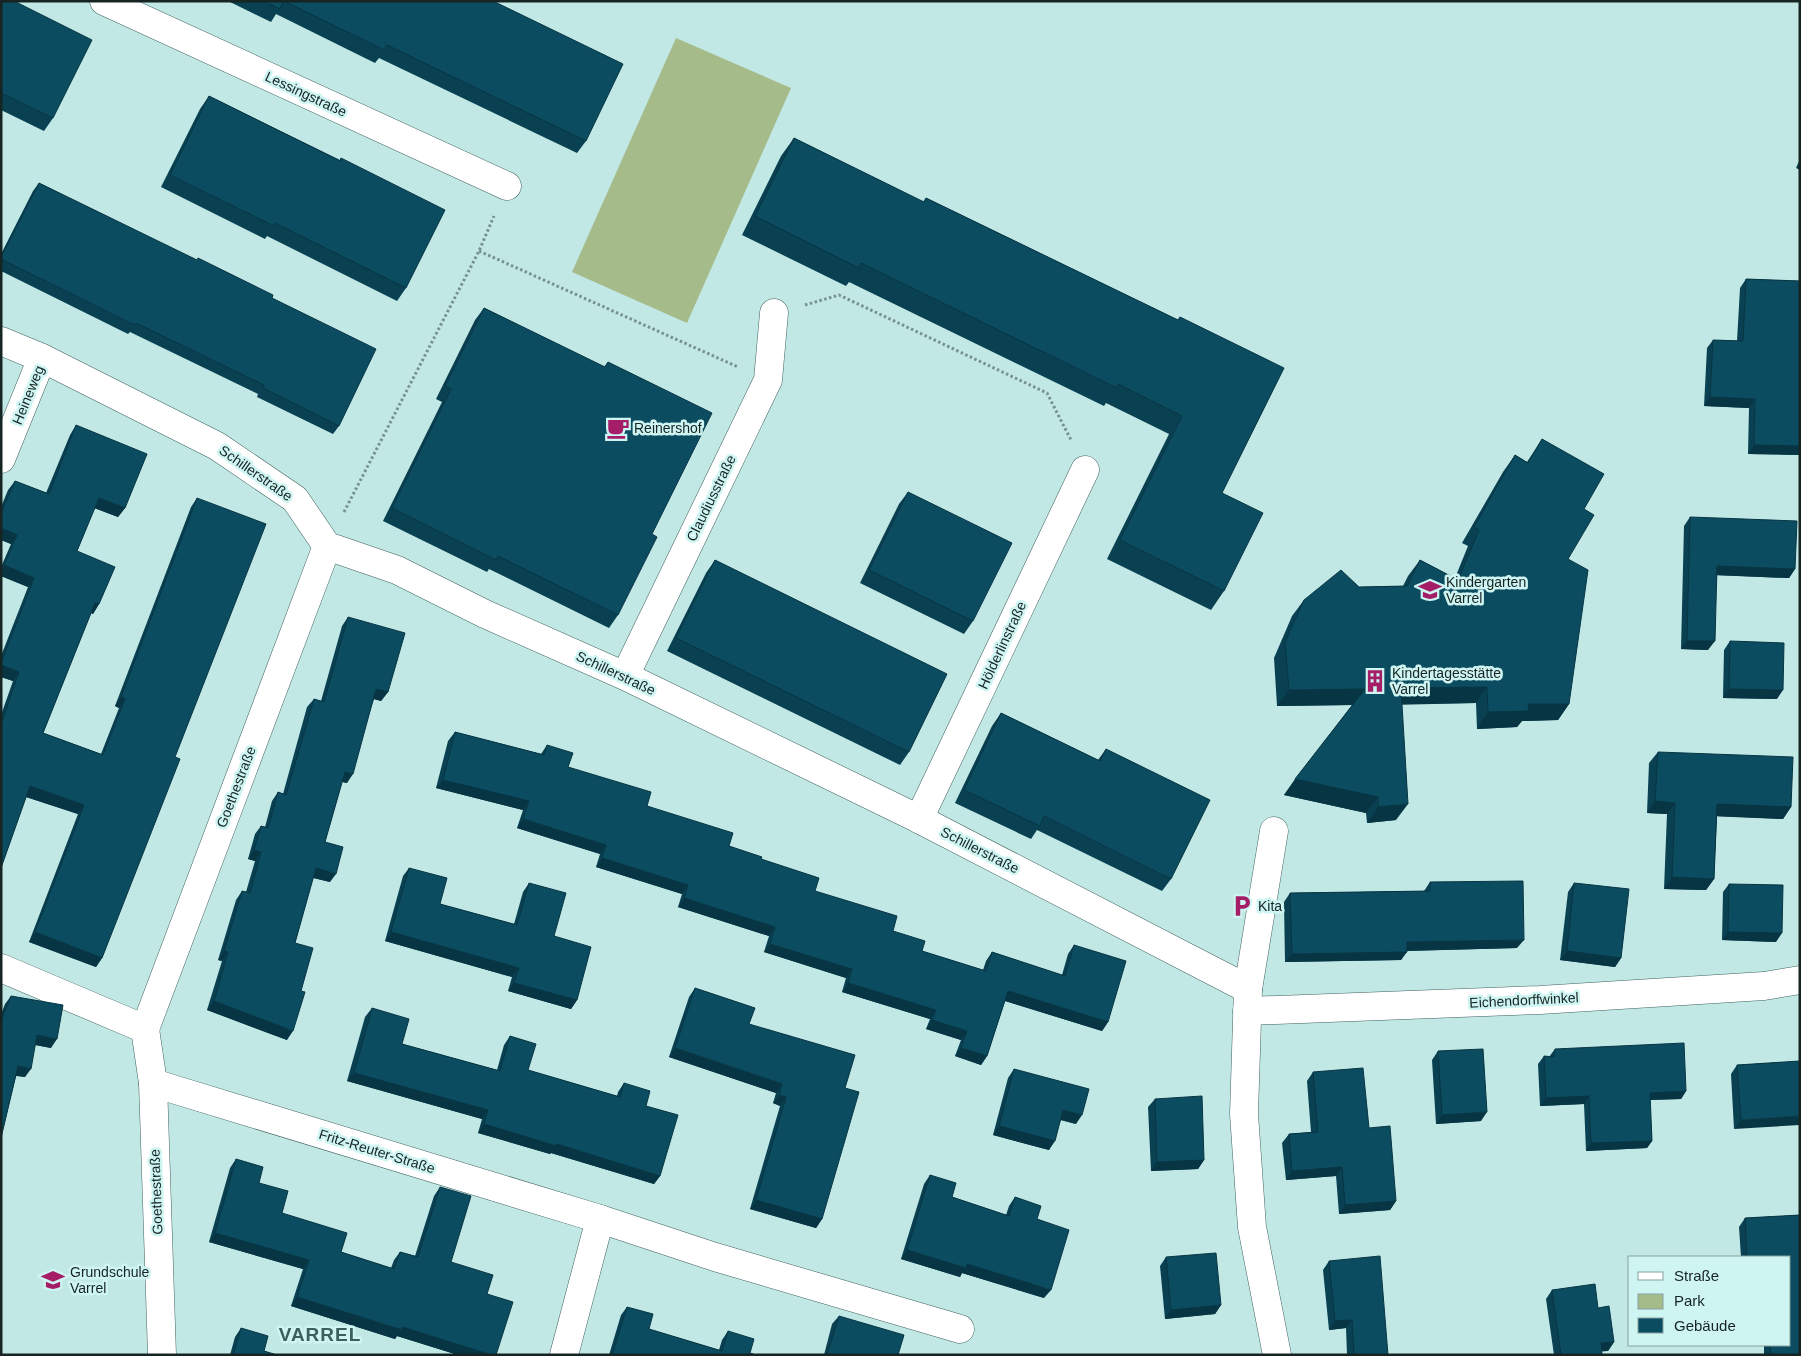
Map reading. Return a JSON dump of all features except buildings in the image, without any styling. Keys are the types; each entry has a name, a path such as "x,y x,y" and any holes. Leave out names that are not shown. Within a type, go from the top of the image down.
{"street":[{"name":"Lessingstraße","path":"104,1 507,186"},
{"name":"Claudiusstraße","path":"626,676 768,380 774,313"},
{"name":"Schillerstraße","path":"1,341 42,358 217,446 295,499 326,546 397,570 484,614 626,676 919,819 1248,1000"},
{"name":"Heineweg","path":"1,459 42,358"},
{"name":"Hölderlinstraße","path":"919,819 1085,470"},
{"name":"Goethestraße","path":"162,1355 153,1084 145,1029 326,546"},
{"path":"1274,831 1248,1000 1244,1114 1252,1228 1277,1355"},
{"path":"1,968 145,1029"},
{"name":"Eichendorffwinkel","path":"1248,1000 1540,1000 1764,986 1800,980"},
{"name":"Fritz-Reuter-Straße","path":"153,1084 600,1219 772,1274 960,1329"},
{"path":"564,1355 600,1219"}],"path":[{"path":"326,546 479,251 507,186"},
{"path":"479,251 768,380"},
{"path":"774,313 839,295 1047,392 1085,470"}],"green space":[{"path":"676,38 791,88 687,323 572,272"}],"place":[{"name":"Reinershof","path":"618,428"},
{"name":"Kindergarten Varrel","path":"1430,590"},
{"name":"Kindertagesstätte Varrel","path":"1375,681"},
{"name":"Kita","path":"1242,906"},
{"name":"Grundschule Varrel","path":"53,1280"}],"district":[{"name":"VARREL","path":"320,1334"}]}
